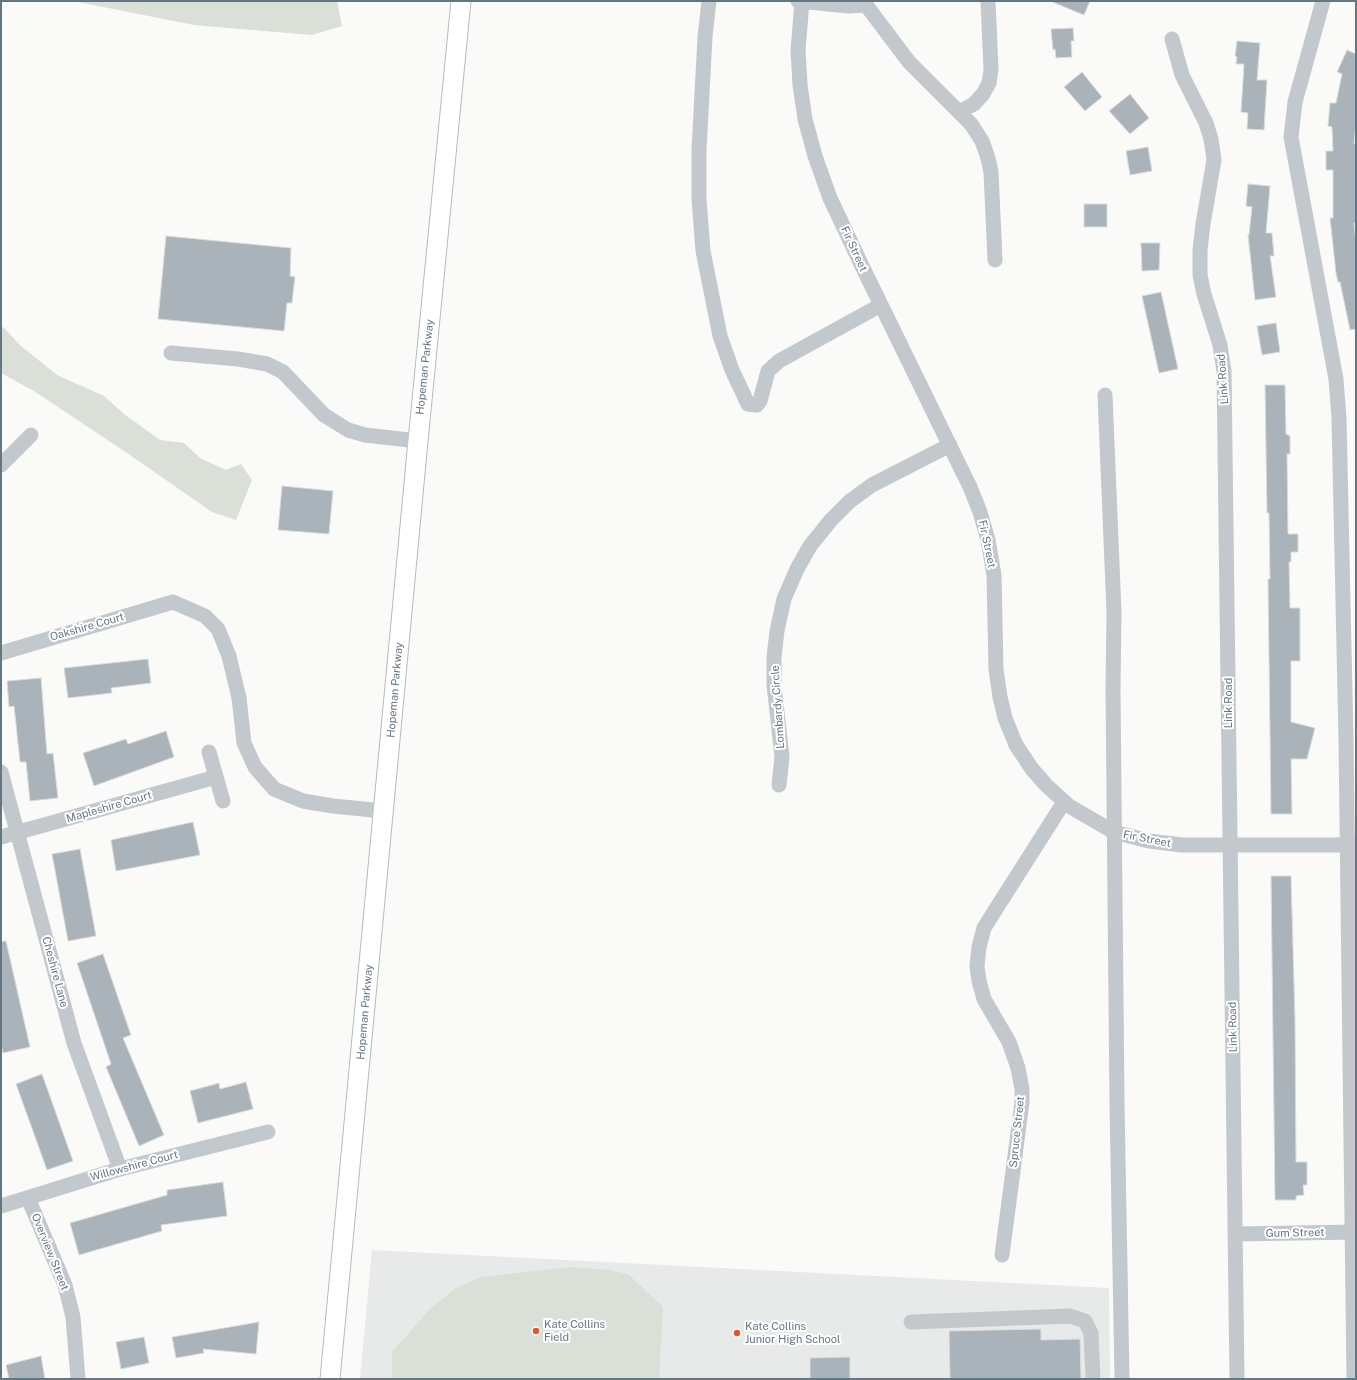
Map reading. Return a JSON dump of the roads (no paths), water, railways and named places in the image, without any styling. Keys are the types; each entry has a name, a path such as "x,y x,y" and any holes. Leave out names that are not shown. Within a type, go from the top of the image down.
{"main road":[{"name":"Hopeman Parkway","path":"330,1379 461,1"}],"street":[{"path":"709,1 705,37 699,150 703,251 720,336 732,370 748,404 757,405 760,401 763,385 768,371 779,361 881,305"},
{"path":"800,1 848,6 866,5 909,62 971,124 982,141 991,172 995,260"},
{"name":"Fir Street","path":"800,1 798,50 800,85 805,119 815,156 830,198 970,487 988,540 995,594 996,669 1000,697 1005,718 1016,744 1032,769 1064,802 1096,823 1114,832 1149,841 1182,845 1351,845"},
{"path":"959,112 974,104 983,94 989,83 991,70 988,1"},
{"path":"1323,1 1295,102 1291,137 1334,372 1338,410 1351,845 1354,1379"},
{"name":"Link Road","path":"1172,40 1182,75 1206,124 1211,140 1214,160 1203,224 1200,250 1200,275 1204,294 1220,345 1224,371 1231,845 1236,1379"},
{"path":"171,353 238,358 267,364 283,372 324,415 348,430 365,435 418,441"},
{"path":"1106,395 1114,612 1114,832 1122,1379"},
{"path":"1,465 31,435"},
{"name":"Lombardy Circle","path":"779,785 782,757 774,685 774,657 777,631 784,600 796,569 810,546 831,520 850,501 872,485 950,445"},
{"name":"Oakshire Court","path":"1,653 173,602 205,616 218,629 228,656 239,698 244,743 255,767 274,789 303,801 333,806 383,811"},
{"path":"209,752 224,801"},
{"name":"Cheshire Lane","path":"1,772 74,1042 120,1169"},
{"name":"Mapleshire Court","path":"1,837 216,777"},
{"name":"Spruce Street","path":"1002,1255 1022,1102 1022,1089 1018,1068 1009,1042 984,999 977,966 979,947 984,928 1064,802"},
{"name":"Willowshire Court","path":"1,1206 120,1169 268,1132"},
{"name":"Overview Street","path":"28,1198 64,1285 73,1317 78,1379"},
{"name":"Gum Street","path":"1235,1234 1354,1232"},
{"path":"911,1322 1070,1316 1085,1321 1091,1333 1093,1379"}],"place":[{"name":"Kate Collins Field","path":"536,1331"},
{"name":"Kate Collins Junior High School","path":"737,1333"}]}
